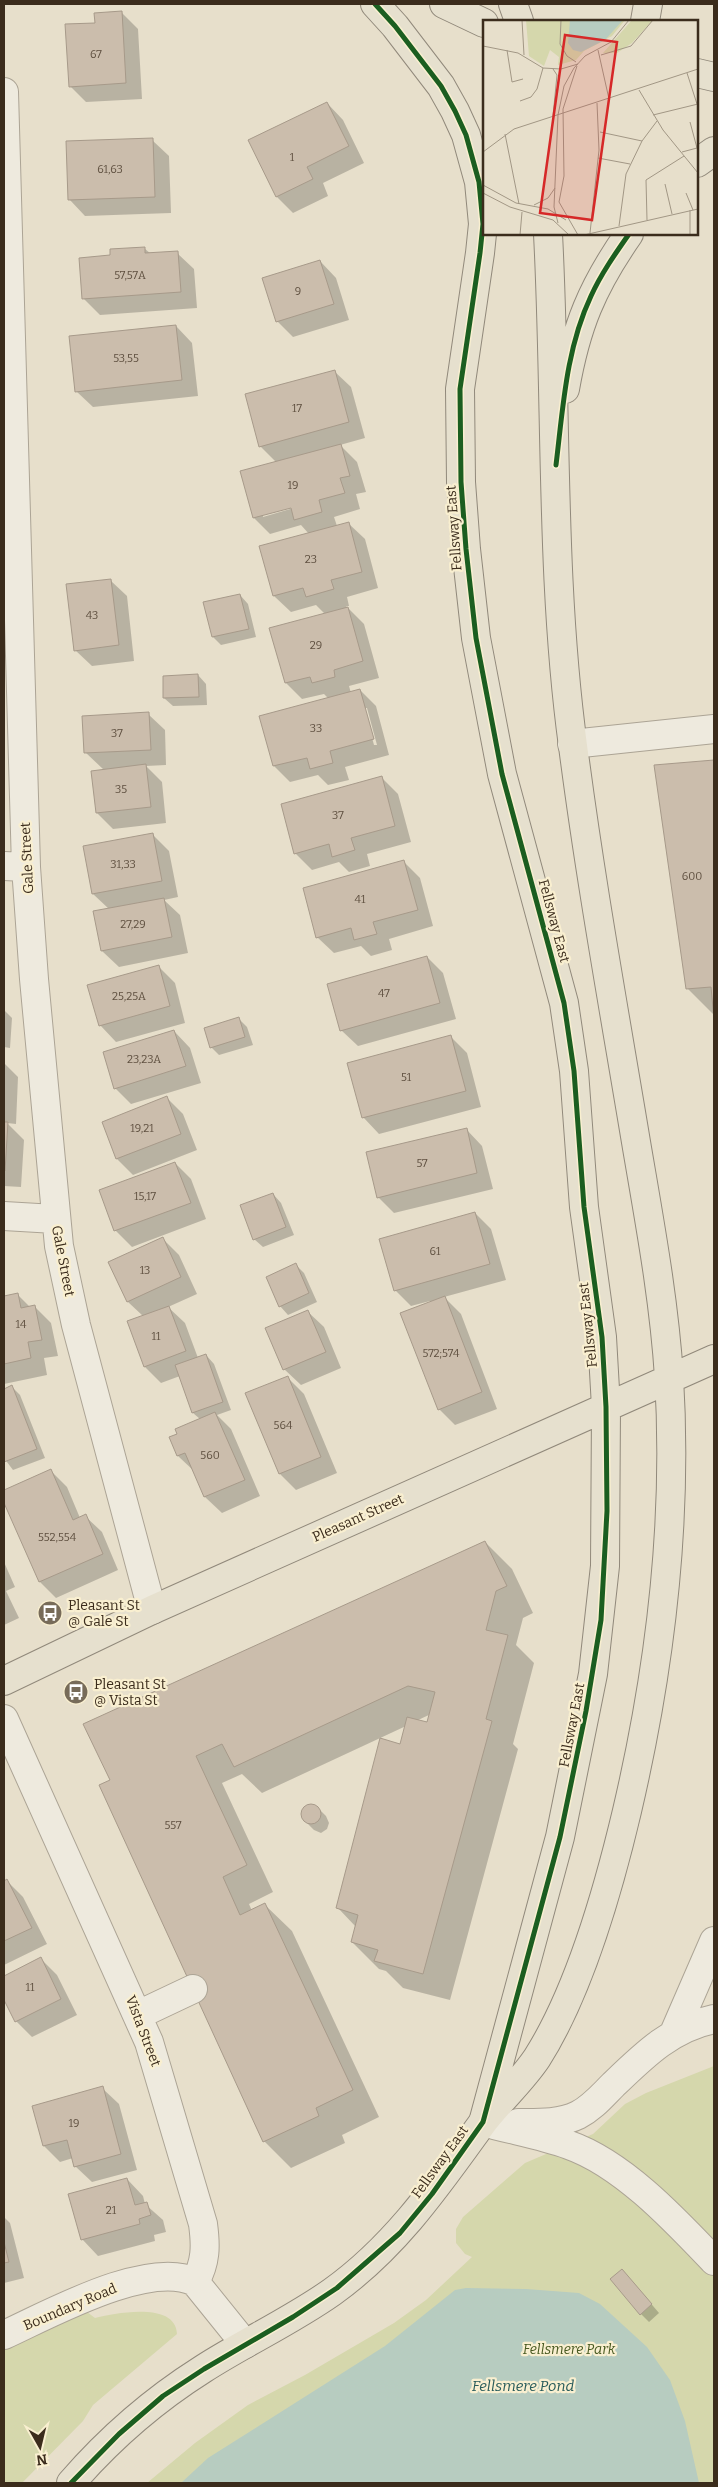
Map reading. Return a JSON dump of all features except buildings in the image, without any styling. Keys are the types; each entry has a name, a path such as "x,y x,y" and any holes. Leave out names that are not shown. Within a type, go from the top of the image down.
{"main road":[{"name":"Fellsway East","path":"375,4 412,48 455,110 466,134 479,182 483,224 460,389 461,482 466,549 476,638 502,774 564,1003 574,1071 584,1207 602,1337 606,1407 605,1566 593,1674 560,1838 483,2122"},
{"path":"444,4 483,23"},
{"path":"513,4 518,20"},
{"path":"645,20 648,4"},
{"path":"698,73 714,76"},
{"path":"698,82 714,83"},
{"path":"698,162 714,152"},
{"name":"Fellsway East","path":"71,2483 119,2434 163,2396 337,2288 400,2233 432,2194 483,2122 538,2057 558,2019 580,1968 620,1838 646,1716 665,1585 671,1495 669,1379 656,1267 572,744 564,661 548,235"},
{"path":"556,465 568,373 579,326 605,268 628,235"},
{"name":"Pleasant Street","path":"4,1681 152,1610 714,1359"}],"street":[{"name":"Gale Street","path":"4,92 15,867 34,979 55,1219 63,1272 152,1610"},
{"path":"572,744 714,729"},
{"path":"4,1216 55,1219"},
{"name":"Vista Street","path":"4,1719 138,2014 159,2071 203,2224 206,2252 196,2282"},
{"path":"674,2033 714,1941"},
{"path":"138,2014 193,1989"},
{"path":"483,2122 543,2123 577,2116 591,2107 648,2051 674,2033 714,2019"},
{"path":"483,2122 570,2145 597,2160 654,2200 714,2262"},
{"name":"Boundary Road","path":"4,2335 85,2298 129,2283 172,2277 185,2278 196,2282"},
{"path":"196,2282 245,2344"}],"green space":[{"name":"Fellsmere Park","path":"714,2066 714,2483 147,2483 195,2443 248,2405 305,2375 394,2323 426,2300 472,2257 465,2254 456,2243 456,2229 463,2217 525,2163 593,2134 625,2104 646,2093"},
{"path":"83,2309 95,2318 129,2312 156,2313 167,2317 174,2324 177,2334 93,2405 83,2421 22,2483 4,2483 4,2324"}],"water":[{"name":"Fellsmere Pond","path":"466,2288 526,2289 579,2293 600,2304 647,2347 670,2380 685,2421 699,2483 181,2483 208,2458 385,2346 455,2290"}],"cycle path":[{"path":"71,2483 119,2434 163,2396 337,2288 400,2233 432,2194 483,2122 560,1837 586,1711 601,1620 607,1511 606,1407 602,1337 584,1207 574,1071 564,1003 502,774 476,638 466,549 461,482 460,389 483,224 479,182 466,135 441,86 395,26 375,4"},
{"path":"556,465 567,379 576,337 595,288 608,264 628,235"}],"place":[{"name":"Pleasant St @ Gale St","path":"50,1613"},
{"name":"Pleasant St @ Vista St","path":"76,1692"}]}
